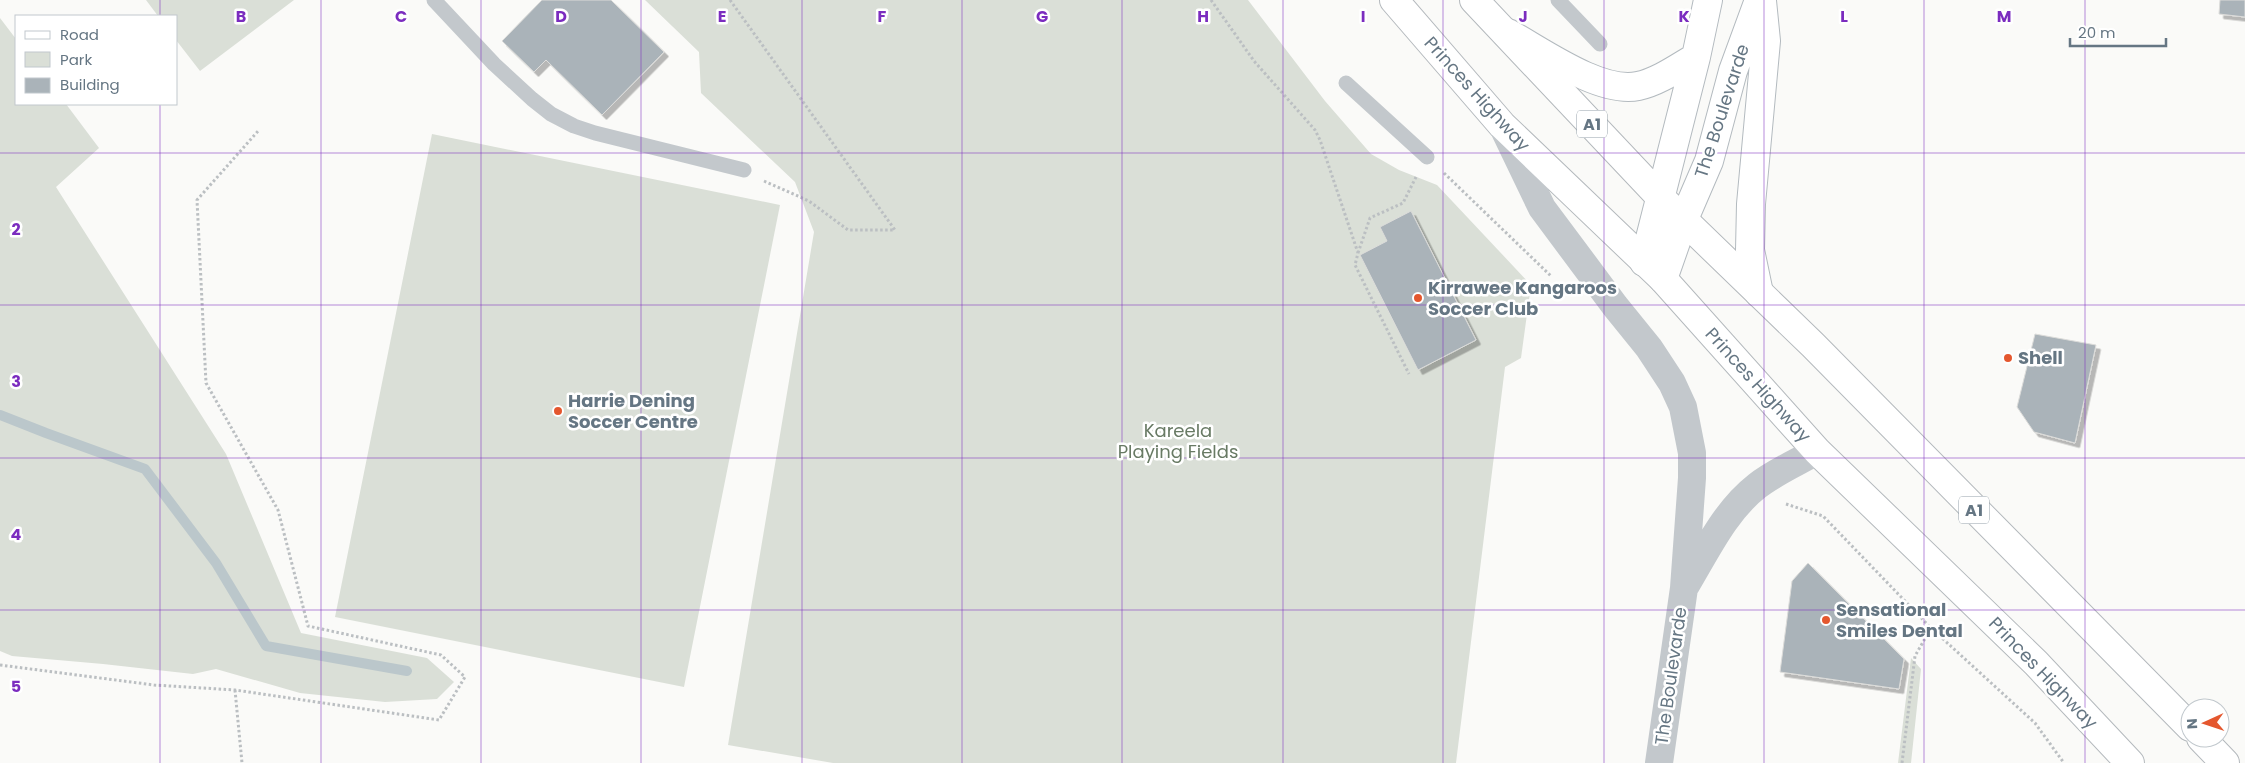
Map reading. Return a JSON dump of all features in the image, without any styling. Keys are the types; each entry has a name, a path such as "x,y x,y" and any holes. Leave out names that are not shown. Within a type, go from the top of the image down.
{"main road":[{"name":"Princes Highway","path":"1394,0 1502,125 1654,270 1817,451 2036,662 2130,763"},
{"name":"A1","path":"1474,0 1661,198 1813,345 2180,717"},
{"name":"The Boulevarde","path":"1654,270 1661,198 1708,0"},
{"name":"The Boulevarde","path":"1654,270 1684,219 1709,161 1733,71 1761,0"},
{"name":"The Boulevarde","path":"1759,293 1750,250 1751,204 1766,41 1761,0"},
{"path":"1502,30 1579,73 1600,83 1619,86 1638,86 1666,74 1696,56"},
{"path":"2211,748 2226,763"}],"street":[{"name":"The Boulevarde","path":"1502,125 1542,208 1615,306 1649,348 1672,383 1683,407 1692,453 1684,588 1659,763"},
{"name":"The Boulevarde","path":"1684,588 1724,521 1739,502 1758,485 1817,451"}],"lane":[{"path":"434,0 494,64 551,114 574,126 595,133 744,170"},
{"path":"1558,0 1600,44"},
{"path":"1346,83 1427,157"}],"path":[{"path":"730,0 895,230 848,230 809,202 744,170"},
{"path":"1211,0 1254,61 1318,135 1358,253"},
{"path":"0,665 154,685 235,690 438,720 465,677 441,655 308,626 278,510 206,384 197,200 259,130"},
{"path":"1409,374 1355,265 1370,218 1402,203 1427,157 1557,282"},
{"path":"1758,485 1777,501 1823,516 1931,628 2035,723 2064,763"},
{"path":"1902,763 1915,656 1931,628"},
{"path":"235,690 242,763"}],"green space":[{"path":"146,0 294,0 200,71 178,43 178,15 157,15"},
{"name":"Kareela Playing Fields","path":"645,0 1248,0 1325,101 1371,154 1399,170 1437,185 1531,285 1521,358 1505,367 1456,763 833,763 728,745 814,232 795,182 701,93 699,52"},
{"path":"0,18 15,38 15,105 67,105 99,148 56,187 226,454 301,633 427,658 454,682 437,699 385,702 300,693 216,669 193,674 12,656 0,651"},
{"name":"Harrie Dening Soccer Centre","path":"432,134 780,205 684,687 335,617"},
{"path":"1911,658 1921,669 1911,763 1898,763"}],"building":[{"path":"542,0 611,0 664,52 602,115 546,60 534,72 502,41"},
{"path":"2220,0 2245,0 2245,17 2219,14"},
{"name":"Kirrawee Kangaroos Soccer Club","path":"1411,211 1476,340 1418,370 1360,255 1387,241 1380,227"},
{"path":"2035,334 2096,345 2075,443 2034,432 2017,407"},
{"name":"Sensational Smiles Dental","path":"1808,563 1904,659 1899,689 1780,672 1792,581"}],"waterway":[{"path":"0,415 145,469 216,563 266,646 407,671"}],"place":[{"name":"Kirrawee Kangaroos Soccer Club","path":"1418,298"},
{"name":"Shell","path":"2008,358"},
{"name":"Harrie Dening Soccer Centre","path":"558,411"},
{"name":"Sensational Smiles Dental","path":"1826,620"}]}
